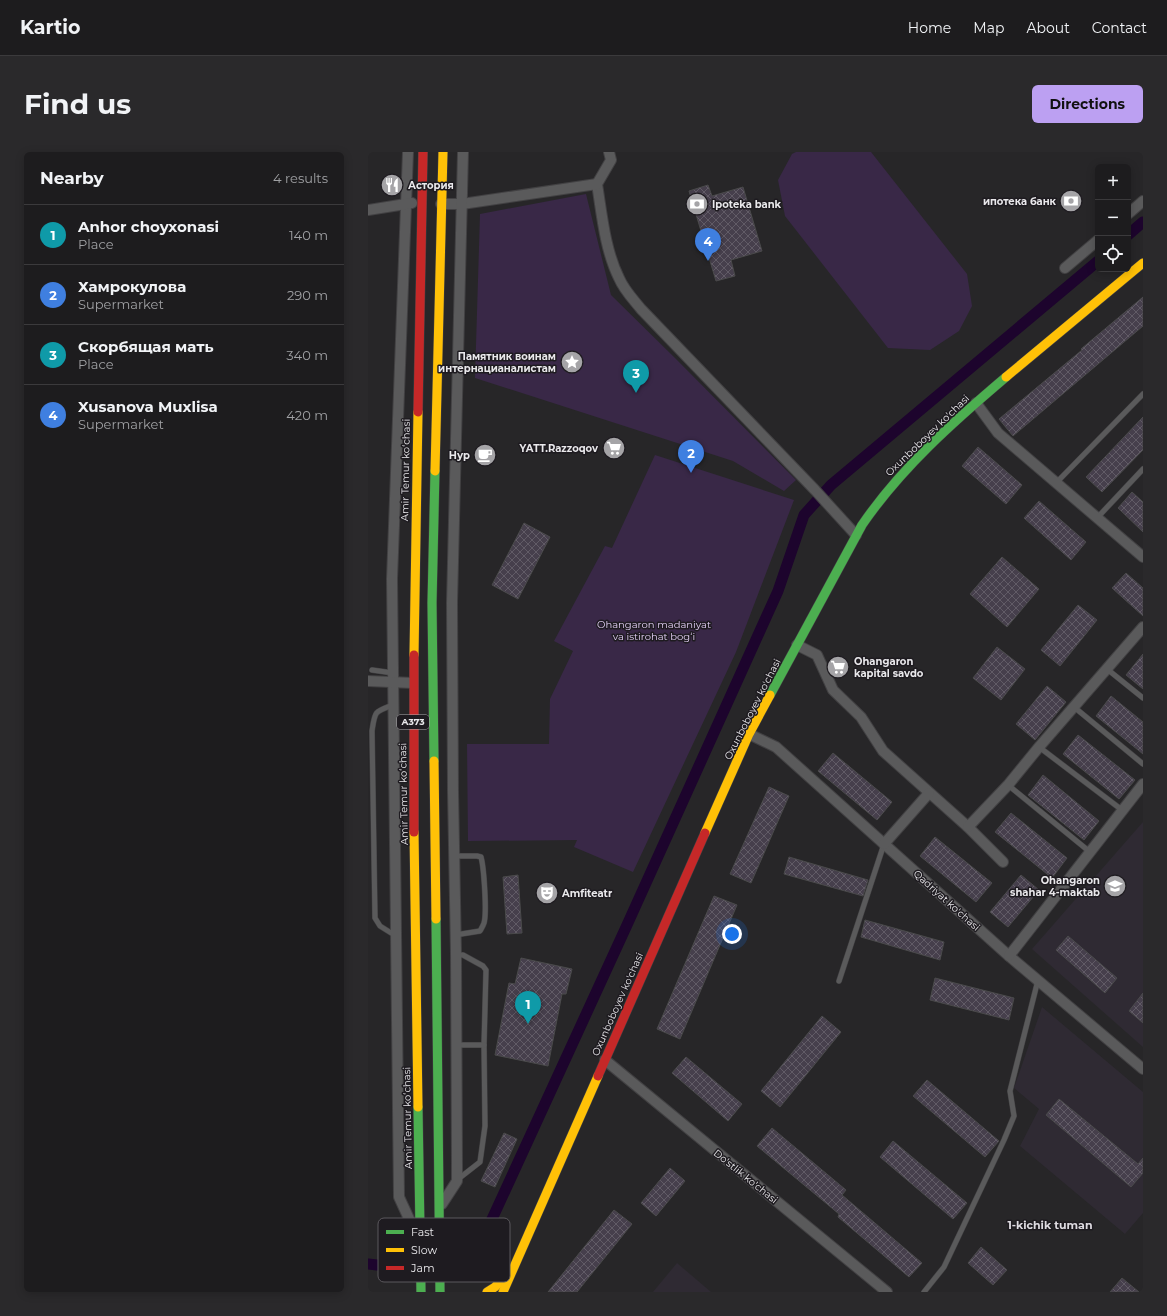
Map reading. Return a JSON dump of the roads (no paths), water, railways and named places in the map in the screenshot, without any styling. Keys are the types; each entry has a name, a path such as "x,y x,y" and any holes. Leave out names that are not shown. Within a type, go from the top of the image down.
{"main road":[{"name":"Amir Temur koʻchasi","path":"423,152 432,204 432,603 440,1218"},
{"name":"Amir Temur koʻchasi","path":"419,1218 413,683 432,204 442,152"},
{"name":"Oxunboboyev ko'chasi","path":"510,1276 749,734 856,535 875,505 897,479 976,403 1142,266"},
{"name":"Oxunboboyev ko'chasi","path":"510,1270 517,1261"},
{"name":"Amir Temur koʻchasi","path":"421,1282 421,1292"},
{"name":"Oxunboboyev ko'chasi","path":"487,1292 500,1282"},
{"name":"Oxunboboyev ko'chasi","path":"503,1292 508,1282"}],"street":[{"path":"408,152 393,546 393,706 399,1197 408,1218"},
{"path":"440,1207 457,1181 452,603 463,152"},
{"path":"609,152 610,160 597,184 606,239 612,260 619,278 629,295 856,535"},
{"path":"368,210 407,203 462,204 597,184"},
{"path":"1131,211 1143,201"},
{"path":"1065,268 1095,243"},
{"path":"976,403 998,433 1143,557"},
{"path":"968,827 1008,785 1107,669 1141,633"},
{"path":"797,644 817,655 834,690 861,717 884,751 928,793 968,827 1003,862"},
{"path":"368,681 393,678 413,683"},
{"name":"Qadriyat ko'chasi","path":"749,734 776,747 1009,956 1143,1069"},
{"path":"1009,956 1143,784"},
{"path":"884,844 928,793"},
{"path":"396,931 415,954"},
{"name":"Do'stlik ko'chasi","path":"605,1060 887,1292"}],"lane":[{"path":"1056,483 1143,394"},
{"path":"1097,518 1142,472"},
{"path":"1107,669 1143,698"},
{"path":"372,670 393,678"},
{"path":"393,706 379,710 374,715 372,731 375,918 380,926 396,931"},
{"path":"1074,707 1143,764"},
{"path":"1039,747 1122,810"},
{"path":"1008,785 1090,852"},
{"path":"839,981 884,844"},
{"path":"454,856 481,857 483,864 485,898 484,923 480,931 455,935"},
{"path":"456,956 463,955 483,966 486,970 484,1046 485,1126 480,1162 457,1181"},
{"path":"924,1292 944,1267 1014,1116 1010,1090 1038,979"},
{"path":"456,1045 484,1046"}],"waterway":[{"path":"1131,232 1143,222"},
{"path":"493,1218 778,591 804,515 831,485 1095,264"},
{"path":"368,1264 378,1265"}],"place":[{"name":"Астория","path":"392,185"},
{"name":"ипотека банк","path":"1071,201"},
{"name":"Ipoteka bank","path":"697,204"},
{"name":"Xusanova Muxlisa","path":"708,261"},
{"name":"Памятник воинам интернацианалистам","path":"572,362"},
{"name":"Скорбящая мать","path":"636,393"},
{"name":"YATT.Razzoqov","path":"614,448"},
{"name":"Нур","path":"485,455"},
{"name":"Хамрокулова","path":"691,473"},
{"name":"Ohangaron kapital savdo","path":"838,667"},
{"name":"Ohangaron shahar 4-maktab","path":"1115,886"},
{"name":"Amfiteatr","path":"547,893"},
{"name":"Anhor choyxonasi","path":"528,1024"}],"district":[{"name":"1-kichik tuman","path":"1050,1225"}],"park label":[{"name":"Ohangaron madaniyat va istirohat bogʻi","path":"654,630"}]}
